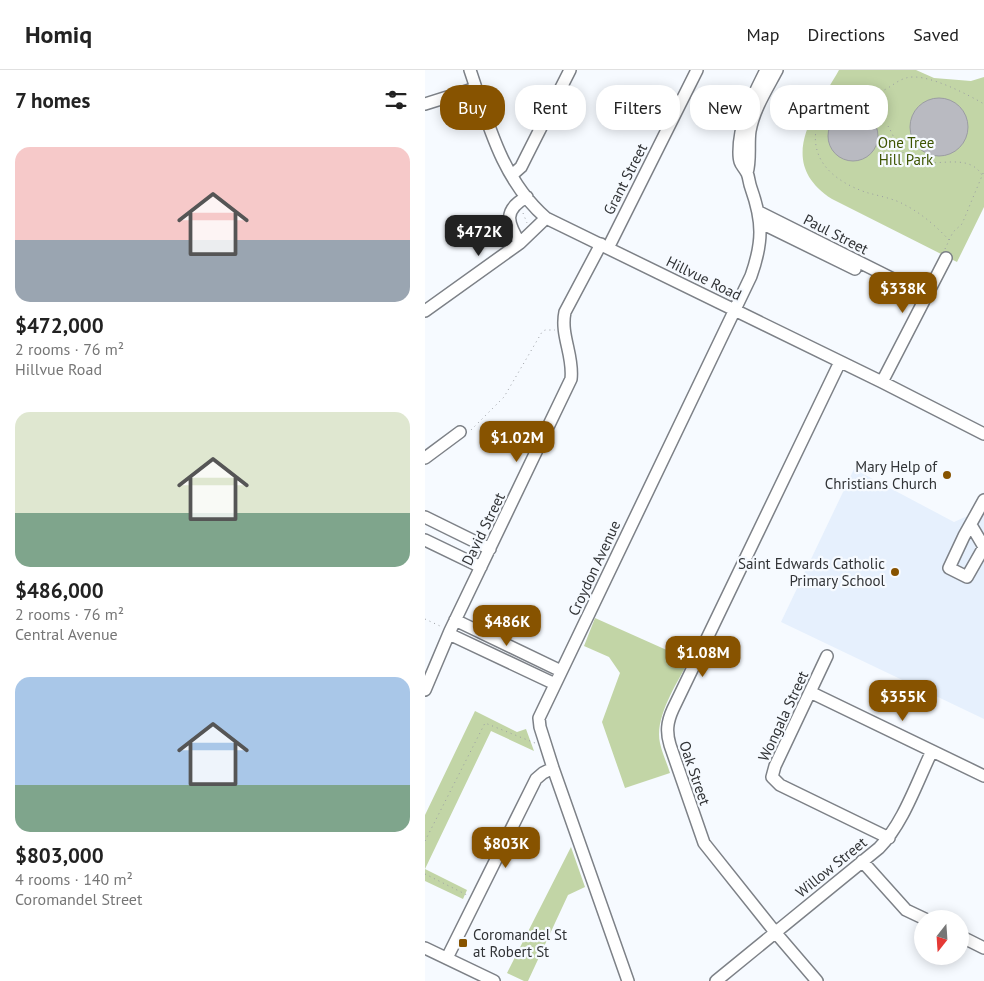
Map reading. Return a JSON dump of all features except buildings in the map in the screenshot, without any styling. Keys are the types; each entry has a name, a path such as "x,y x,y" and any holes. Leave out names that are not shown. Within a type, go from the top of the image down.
{"street":[{"path":"470,70 475,85"},
{"path":"512,175 521,167 571,70"},
{"name":"Grant Street","path":"605,246 697,70"},
{"name":"Croydon Avenue","path":"628,981 553,768 539,718 756,263 759,250 760,217 747,173 741,166 739,153 740,134 748,107 766,70"},
{"name":"Croydon Avenue","path":"747,173 749,166 748,147 750,129 777,70"},
{"path":"425,104 440,99"},
{"path":"425,311 520,243 546,218 523,199 512,175 500,156 491,130"},
{"path":"520,243 509,223 510,214 523,199"},
{"name":"Paul Street","path":"760,217 925,299"},
{"name":"Hillvue Road","path":"546,218 734,309 984,434"},
{"name":"David Street","path":"426,686 455,620 571,379 572,369 562,323 565,312 605,246"},
{"path":"882,382 946,258"},
{"name":"Oak Street","path":"817,981 704,843 667,736 667,727 673,709 840,362"},
{"path":"425,458 460,432"},
{"path":"971,525 984,500"},
{"path":"425,517 490,549"},
{"path":"425,540 481,567"},
{"path":"455,620 561,671"},
{"path":"449,633 555,684"},
{"name":"Wongala Street","path":"827,656 775,766 772,778 780,785 889,838"},
{"path":"810,692 984,776"},
{"name":"Willow Street","path":"716,981 889,838 932,751"},
{"path":"447,958 537,779 543,773 553,768"},
{"path":"862,861 906,910 914,914"},
{"path":"969,940 984,948"},
{"path":"425,948 494,981"}],"path":[{"path":"949,240 938,228 905,205 865,192 833,176 818,156 815,142 817,128 821,116 834,103 846,98 884,92 904,78 915,76 969,95 984,104"},
{"path":"888,126 899,147 907,156 929,164 970,163 978,168 982,175"},
{"path":"946,258 943,253 953,232 962,224 984,171"},
{"path":"523,199 528,227 533,232"},
{"path":"460,432 472,430 504,397 542,332 551,329 563,331"},
{"path":"425,619 449,633"},
{"path":"425,842 485,723 531,743 545,743"},
{"path":"425,874 477,899"}],"shaded area":[{"name":"Saint Edwards Catholic Primary School","path":"854,469 954,522 972,514 984,491 984,719 781,622"}],"green space":[{"name":"One Tree Hill Park","path":"839,70 916,70 934,78 971,81 984,77 984,207 957,262 832,199 815,185 806,169 803,154 807,130 888,130 888,85 830,85"},
{"path":"595,618 689,660 668,700 660,722 660,743 670,773 625,788 602,722 620,673 609,657 584,646"},
{"path":"475,711 517,732 526,729 534,751 491,731 425,869 425,815"},
{"path":"571,847 585,887 568,895 528,981 524,981 507,973"},
{"path":"425,869 467,890 463,899 425,881"}],"place":[{"name":"Mary Help of Christians Church","path":"947,475"},
{"name":"Saint Edwards Catholic Primary School","path":"895,572"},
{"name":"Coromandel St at Robert St","path":"463,943"}]}
